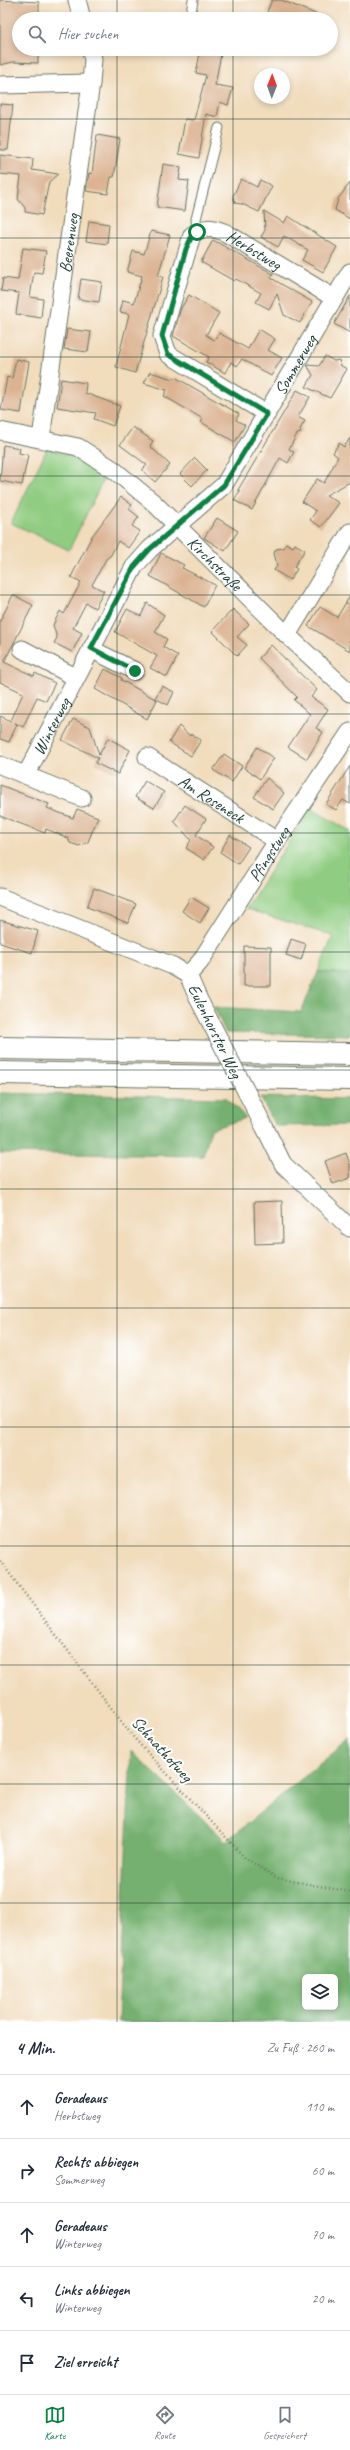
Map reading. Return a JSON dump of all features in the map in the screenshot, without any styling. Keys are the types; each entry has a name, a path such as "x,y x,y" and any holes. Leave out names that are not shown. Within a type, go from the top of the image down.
{"highway":[{"path":"0,1048 350,1054"},
{"path":"0,1073 350,1079"}],"street":[{"path":"76,0 80,12"},
{"name":"Beerenweg","path":"41,438 91,83 92,56"},
{"path":"0,85 91,83"},
{"name":"Herbstweg","path":"197,232 202,228 213,228 226,233 334,298"},
{"path":"197,232 192,236 186,249 162,336 168,354 267,414"},
{"name":"Sommerweg","path":"176,527 224,485 350,272"},
{"name":"Kirchstraße","path":"0,430 78,447 114,470 154,503 176,527 286,635 350,693"},
{"name":"Winterweg","path":"26,775 75,677 134,567 150,549 176,527"},
{"path":"286,635 350,532"},
{"path":"91,648 135,671"},
{"name":"Winterweg","path":"22,649 75,677"},
{"name":"Pfingstweg","path":"188,975 200,962 277,841 350,732"},
{"name":"Am Roseneck","path":"147,757 277,841"},
{"name":"Winterweg","path":"0,765 82,798"},
{"name":"Eulenhorster Weg","path":"0,897 173,966 188,975 198,998 283,1164 350,1228"}],"lane":[{"path":"191,12 193,0"},
{"path":"197,232 196,219 219,128"}],"path":[{"name":"Schnathofweg","path":"0,1561 134,1738 244,1857 276,1878 350,1892"}],"green space":[{"path":"47,449 77,458 105,476 69,550 11,523"},
{"path":"310,808 350,831 350,974 318,972 333,936 246,909"},
{"path":"318,972 350,974 350,1035 226,1033 214,1007 301,1012"},
{"path":"0,1093 227,1098 246,1118 211,1129 203,1156 0,1153"},
{"path":"260,1097 350,1099 350,1125 276,1126"},
{"path":"350,1739 350,1895 347,1898 350,1898 350,2022 118,2022 131,1751 226,1841"}],"building":[{"path":"0,0 39,2 39,12 12,12 12,56 38,56 38,63 13,62 0,65"},
{"path":"272,0 281,0 311,12 267,12"},
{"path":"199,56 221,56 215,85 233,88 228,105 220,102 217,117 206,114 199,158 179,154 185,119 194,120 206,75 196,73"},
{"path":"0,104 13,105 8,150 0,150"},
{"path":"97,135 120,139 114,177 111,177 108,194 86,191 89,173 92,174"},
{"path":"0,155 33,159 32,170 58,174 49,182 42,215 25,212 25,208 18,199 21,176 0,174"},
{"path":"163,164 181,167 179,180 189,181 185,211 157,207"},
{"path":"241,179 257,187 260,180 272,186 259,212 242,204 235,203 233,196"},
{"path":"350,183 350,219 335,210 338,199"},
{"path":"264,211 284,223 288,216 337,247 323,272 302,260 308,250 284,236 278,247 261,237 265,230"},
{"path":"89,221 109,224 107,244 86,241"},
{"path":"151,231 170,235 158,276 163,277 135,373 116,367 129,314 120,312 123,300 134,303 142,276 127,272 133,251 144,254"},
{"path":"213,240 273,274 271,278 312,302 300,323 284,315 277,294 269,309 256,302 261,293 236,279 234,281 201,262"},
{"path":"23,248 46,251 42,273 34,272 30,297 43,299 41,318 16,314 19,293 1,291 3,278 18,280"},
{"path":"81,279 102,282 99,302 78,299"},
{"path":"189,295 219,313 206,335 214,340 219,333 248,349 259,329 275,339 268,350 282,358 271,376 242,359 237,366 231,362 225,373 206,362 209,357 173,336 181,308"},
{"path":"350,296 350,333 334,324"},
{"path":"67,329 91,332 88,352 64,349"},
{"path":"325,356 334,361 339,360 341,366 347,369 330,398 306,387 313,375 307,365 319,366"},
{"path":"16,359 29,362 21,413 1,410 7,377 12,378"},
{"path":"150,372 173,379 175,377 239,414 236,420 245,425 235,442 201,422 203,419 164,396 167,390 144,383"},
{"path":"61,379 86,383 85,393 120,406 113,426 94,419 96,413 57,407"},
{"path":"297,390 310,397 298,417 305,421 300,429 301,433 297,434 289,449 294,452 288,463 280,458 252,510 234,500 240,491 238,490"},
{"path":"133,427 153,441 150,446 170,465 155,482 142,470 147,465 120,445"},
{"path":"350,438 350,482 326,495 339,503 321,527 310,520 316,511 302,502 317,479 324,483 338,457 333,453 339,443 344,447"},
{"path":"3,445 20,448 19,453 28,455 22,485 0,481"},
{"path":"195,458 207,470 192,486 180,474"},
{"path":"121,497 132,505 129,509 139,517 132,526 140,531 128,548 118,541 111,555 106,559 92,585 104,591 95,608 86,603 73,628 82,633 72,652 54,643 57,638 53,625 60,611 64,614 81,582 71,577 92,536"},
{"path":"217,518 238,531 225,551 204,538"},
{"path":"286,543 293,547 295,544 305,550 294,567 297,569 290,580 274,570 277,566 274,553 276,549 284,548"},
{"path":"161,553 184,565 182,568 215,585 204,607 150,576"},
{"path":"13,595 33,605 4,662 34,676 35,673 55,683 46,701 37,697 23,727 17,724 9,742 0,739 0,716 11,721 23,693 0,682 0,621"},
{"path":"350,596 350,651 308,626 320,607 337,617"},
{"path":"147,603 164,615 155,632 167,639 163,647 178,656 167,677 150,668 157,656 115,632 127,609 141,616"},
{"path":"233,609 249,624 237,637 247,645 237,656 212,631"},
{"path":"271,645 317,690 311,697 328,709 316,728 323,732 307,759 288,747 310,714 294,700 297,697 259,658"},
{"path":"105,669 122,678 121,680 157,700 147,719 95,689"},
{"path":"162,686 174,692 168,705 155,698"},
{"path":"73,719 90,727 99,755 108,738 130,750 118,774 95,763 98,758 62,740"},
{"path":"179,726 190,736 191,734 201,740 191,756 169,742"},
{"path":"257,747 274,758 260,779 244,768"},
{"path":"224,754 242,766 232,782 213,770"},
{"path":"350,766 350,804 343,800 336,810 326,804"},
{"path":"267,778 284,793 273,809 254,797"},
{"path":"145,781 164,792 154,808 135,797"},
{"path":"0,785 49,804 47,808 73,818 77,809 98,817 88,842 79,846 70,843 68,838 46,829 45,833 0,816"},
{"path":"185,805 206,819 196,835 213,847 204,860 186,848 191,840 174,821"},
{"path":"230,835 249,847 238,864 220,852"},
{"path":"94,888 136,904 128,923 87,907"},
{"path":"191,897 209,908 200,923 182,911"},
{"path":"0,920 38,931 32,953 0,943"},
{"path":"291,939 306,944 301,960 286,955"},
{"path":"244,946 271,947 271,986 244,986"},
{"path":"346,1153 350,1164 350,1178 333,1184 325,1161"},
{"path":"282,1201 283,1243 255,1244 254,1202"}],"route":[{"path":"135,671 91,648 134,567 150,549 224,485 267,414 168,354 162,336 186,249 192,236 197,232"}]}
